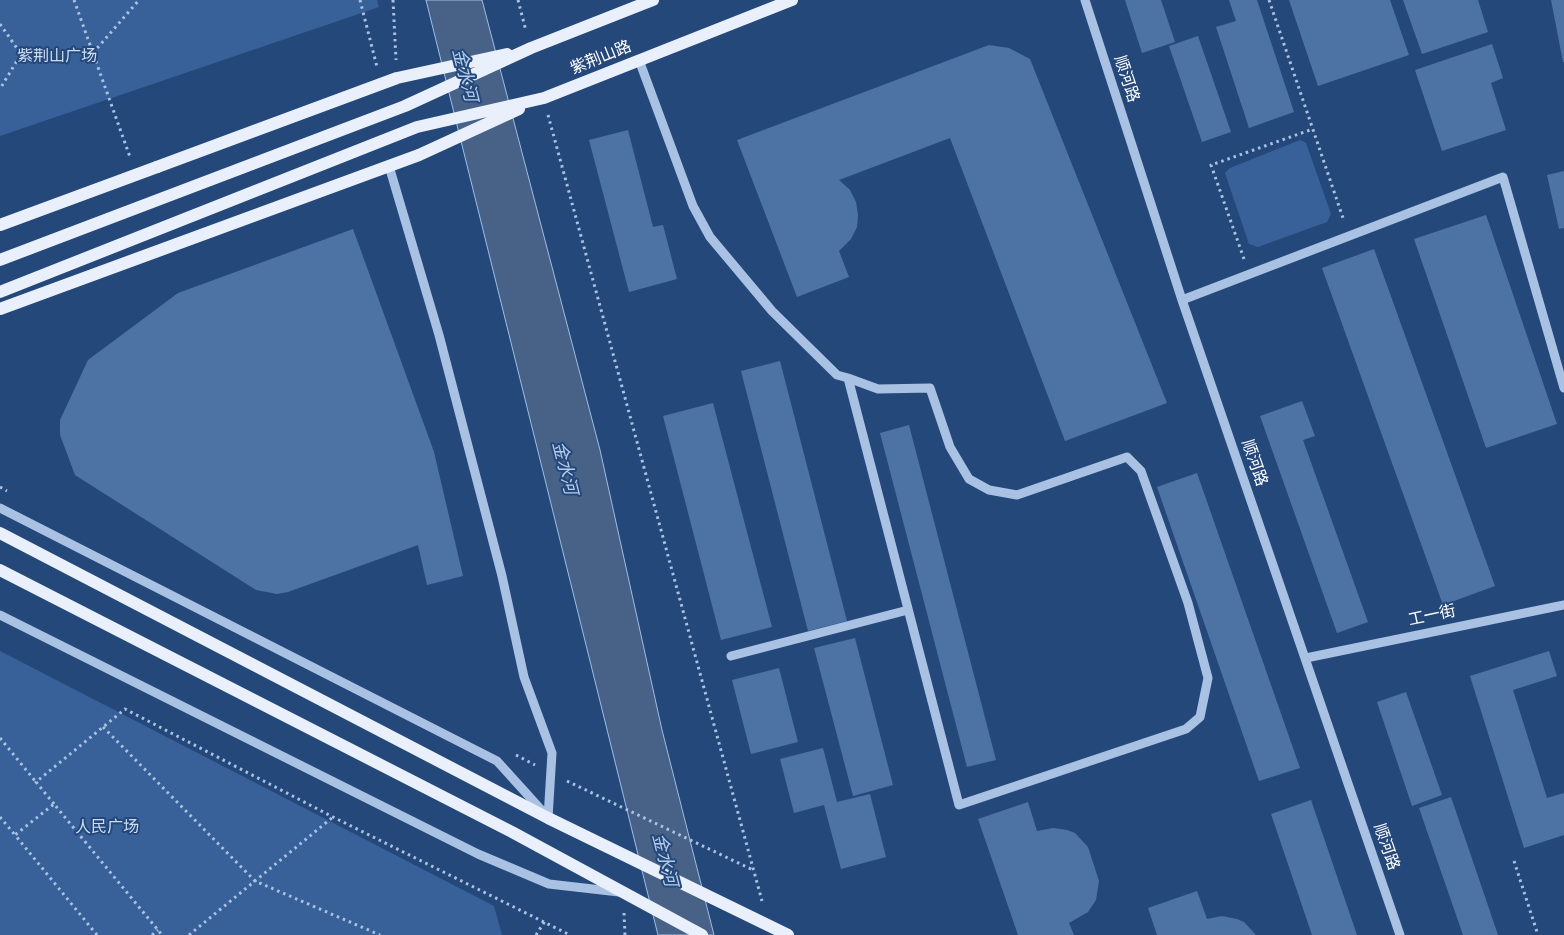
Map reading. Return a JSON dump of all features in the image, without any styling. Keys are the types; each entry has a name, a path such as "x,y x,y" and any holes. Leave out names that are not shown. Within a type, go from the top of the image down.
{"main road":[{"path":"0,260 405,106 531,48 653,0"},
{"name":"紫荆山路","path":"0,292 417,127 544,98 792,0"},
{"path":"0,225 397,78 531,48"},
{"path":"0,309 419,155 544,98"},
{"path":"0,533 548,818 788,935"},
{"path":"0,570 512,832 702,935"}],"street":[{"name":"顺河路","path":"1085,0 1182,300 1400,935"},
{"path":"639,60 693,206 710,237 743,279 808,348 837,375 848,378 878,389 930,388 950,447 970,478 989,490 1017,495 1127,457 1141,471 1188,603 1208,678 1200,717 1186,729 959,805 848,378"},
{"path":"389,166 442,344 502,576 524,678 552,753 548,818"},
{"path":"1182,300 1503,177 1564,388"},
{"path":"0,508 498,762 548,818"},
{"name":"工一街","path":"1306,658 1564,605"},
{"path":"731,656 908,610"},
{"path":"0,614 478,854 549,884 624,893"}],"path":[{"path":"74,0 131,159"},
{"path":"92,53 139,0"},
{"path":"360,0 382,84"},
{"path":"394,0 397,78"},
{"path":"518,0 531,48"},
{"path":"1269,0 1349,236"},
{"path":"0,24 20,54 0,89"},
{"path":"544,98 769,925"},
{"path":"1249,274 1211,165 1313,129"},
{"path":"36,782 125,709 333,817 570,935"},
{"path":"103,727 255,881 380,935"},
{"path":"0,738 162,935"},
{"path":"593,792 754,870"},
{"path":"15,835 54,804"},
{"path":"0,816 97,935"},
{"path":"189,935 333,817"},
{"path":"1514,861 1538,935"},
{"path":"536,935 545,922"},
{"path":"152,935 158,930"}],"green space":[{"name":"紫荆山广场","path":"0,0 377,0 379,7 0,136"},
{"path":"1300,140 1306,143 1331,214 1327,222 1258,247 1249,244 1225,173 1230,168"},
{"name":"人民广场","path":"0,651 494,906 502,935 0,935"}],"water":[{"name":"金水河","path":"426,0 482,0 600,450 662,730 714,935 658,935"}],"building":[{"path":"1125,0 1161,0 1175,42 1142,53"},
{"path":"1229,0 1257,0 1294,112 1249,128 1216,27 1236,21"},
{"path":"1289,0 1390,0 1409,55 1318,86"},
{"path":"1403,0 1478,0 1488,32 1422,54"},
{"path":"1551,0 1564,0 1564,62 1563,62"},
{"path":"1198,36 1231,132 1202,142 1169,46"},
{"path":"1492,44 1503,78 1491,83 1506,130 1442,151 1415,70"},
{"path":"989,45 1009,48 1030,59 1167,403 1065,441 950,138 839,180 850,190 856,202 858,215 857,227 851,239 839,251 849,277 797,297 737,140"},
{"path":"628,130 653,227 663,225 677,279 629,292 589,140"},
{"path":"1564,171 1564,228 1559,229 1547,175"},
{"path":"1486,215 1557,424 1486,448 1414,239"},
{"path":"353,229 434,452 463,576 427,585 418,545 288,592 277,594 256,590 75,475 60,435 60,420 88,360 178,293"},
{"path":"1374,249 1495,586 1443,605 1322,268"},
{"path":"780,361 847,621 808,631 741,371"},
{"path":"1302,401 1315,436 1303,440 1368,622 1337,633 1260,416"},
{"path":"713,403 772,627 721,640 663,416"},
{"path":"909,425 996,760 967,767 880,433"},
{"path":"1197,473 1300,768 1259,781 1157,487"},
{"path":"855,638 893,785 853,796 814,648"},
{"path":"1549,651 1557,676 1513,690 1547,798 1564,793 1564,835 1524,848 1470,676"},
{"path":"779,668 798,742 751,754 732,680"},
{"path":"1406,692 1442,795 1412,806 1377,702"},
{"path":"823,748 837,802 870,794 886,857 841,869 824,805 794,813 780,759"},
{"path":"1451,797 1498,935 1463,935 1419,808"},
{"path":"1311,800 1357,935 1312,935 1271,814"},
{"path":"1028,802 1037,831 1053,828 1067,830 1075,833 1088,847 1099,881 1096,900 1088,912 1069,923 1074,935 1018,935 978,819"},
{"path":"1197,891 1207,919 1222,916 1237,919 1244,922 1256,935 1157,935 1148,908"}]}
